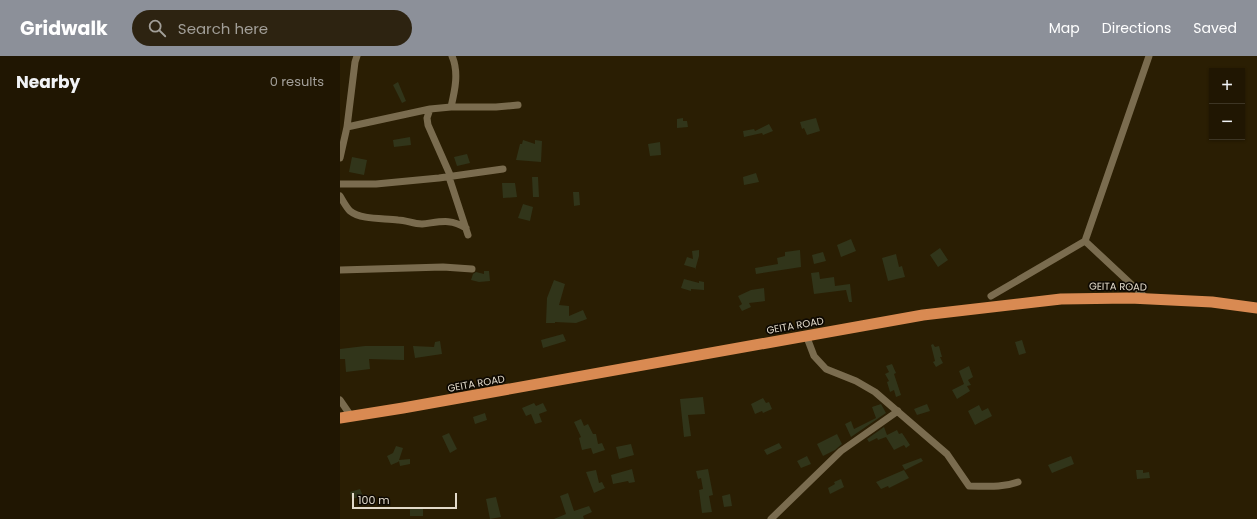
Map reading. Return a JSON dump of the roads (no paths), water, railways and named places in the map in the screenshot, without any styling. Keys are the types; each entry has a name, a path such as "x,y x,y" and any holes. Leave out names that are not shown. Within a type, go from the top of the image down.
{"highway":[{"name":"GEITA ROAD","path":"346,417 923,315 1061,298 1101,297 1212,302 1257,308"}],"street":[{"path":"340,158 347,127 357,56"},
{"path":"452,56 456,67 452,106"},
{"path":"991,296 1085,241 1149,56"},
{"path":"347,127 430,109 452,106 481,107 518,105"},
{"path":"340,196 350,210 356,214 384,220 402,220 414,223 448,221 458,223 467,232 450,177 427,122 430,109"},
{"path":"340,184 376,184 450,177 503,169"},
{"path":"1085,241 1146,299"},
{"path":"340,270 443,267 472,269"},
{"path":"806,335 814,356 826,369 856,381 875,392 947,454 969,486 1010,485 1018,482"},
{"path":"340,400 346,417"},
{"path":"771,519 841,451 898,411"}]}
